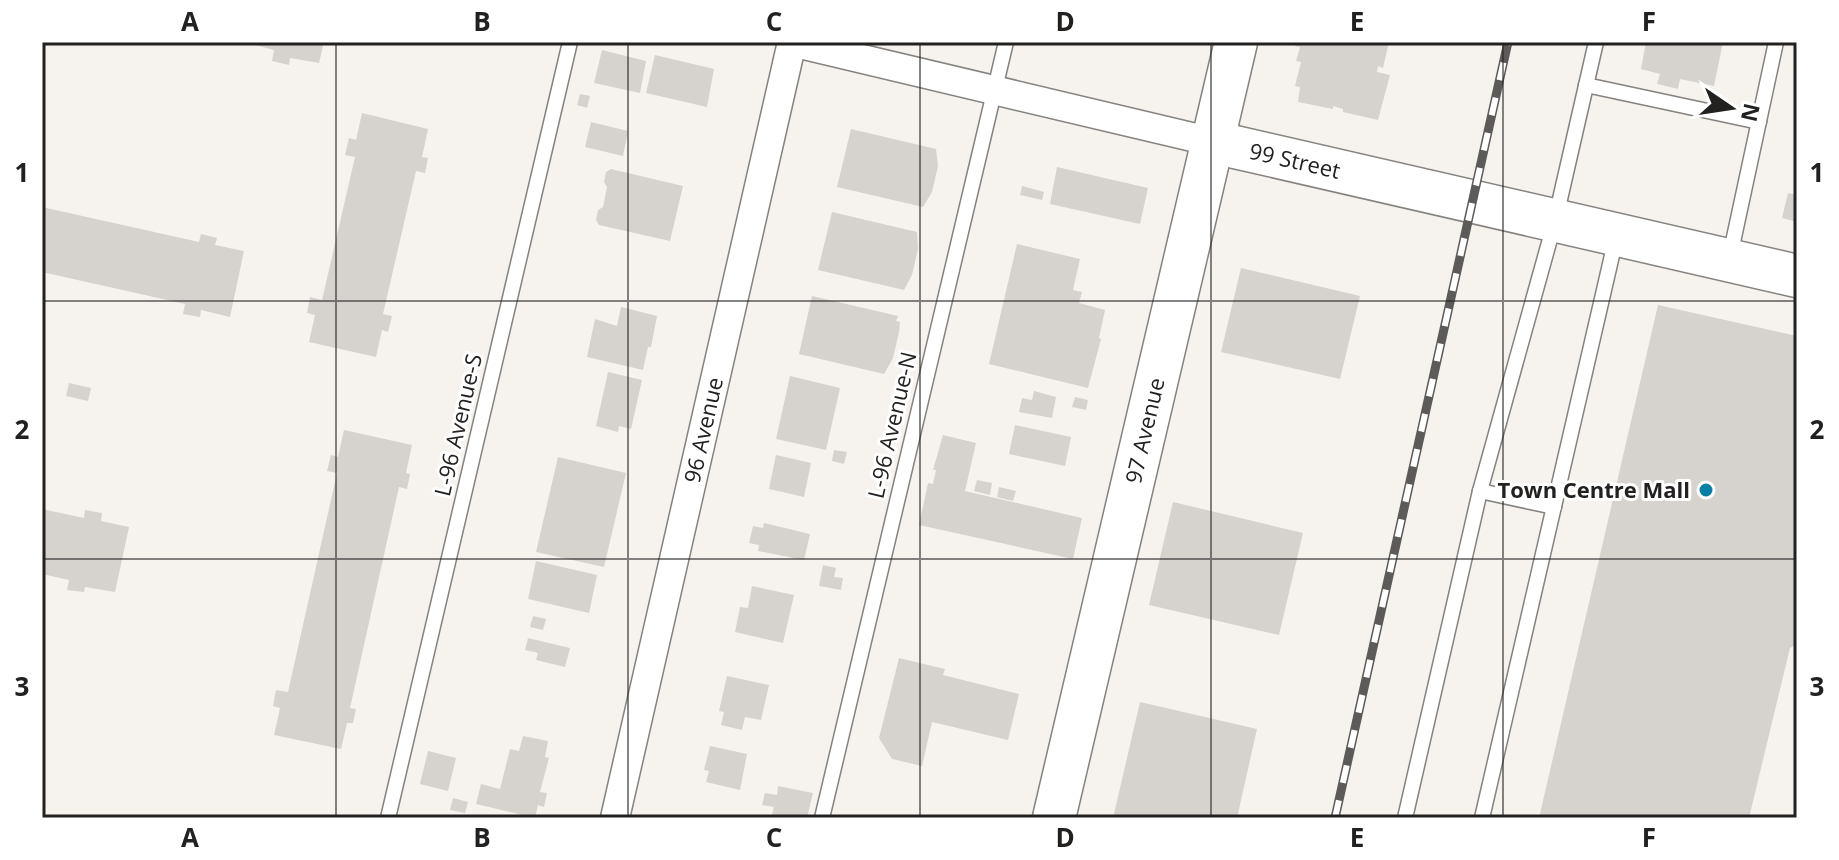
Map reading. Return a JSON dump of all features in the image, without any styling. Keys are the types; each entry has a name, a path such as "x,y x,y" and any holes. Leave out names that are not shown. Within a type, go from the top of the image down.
{"street":[{"name":"99 Street","path":"791,42 1797,276"},
{"name":"96 Avenue","path":"615,818 791,42"},
{"name":"97 Avenue","path":"1054,818 1236,42"}],"lane":[{"name":"L-96 Avenue-S","path":"388,818 570,42"},
{"name":"L-96 Avenue-N","path":"822,818 1006,42"},
{"path":"1405,818 1480,491 1555,221 1596,42"},
{"path":"1729,261 1776,42"},
{"path":"1586,85 1759,122"},
{"path":"1482,818 1617,235"},
{"path":"1480,491 1554,507"}],"building":[{"path":"243,42 324,42 319,63 290,58 289,65 272,61 274,50"},
{"path":"1296,42 1389,42 1383,68 1378,66 1377,72 1390,75 1378,120 1343,112 1343,109 1333,106 1333,109 1298,102 1300,87 1295,86 1301,62 1296,61 1300,47 1295,46"},
{"path":"1646,42 1723,42 1714,86 1680,79 1678,89 1657,84 1660,74 1641,69"},
{"path":"602,50 646,61 640,93 594,83"},
{"path":"655,55 714,69 707,107 646,93"},
{"path":"580,94 590,96 587,108 577,105"},
{"path":"362,113 428,129 422,157 428,158 425,173 416,171 383,314 392,316 388,332 382,330 376,357 309,342 315,315 307,313 310,297 322,300 355,157 345,155 349,138 356,140"},
{"path":"591,122 628,131 623,156 585,147"},
{"path":"851,129 936,149 938,166 932,192 923,207 837,187"},
{"path":"1057,167 1148,188 1140,224 1050,204"},
{"path":"611,169 683,186 670,241 599,225 596,220 598,210 603,207 606,172"},
{"path":"1022,186 1044,192 1042,200 1020,195"},
{"path":"1788,193 1797,195 1797,222 1782,218"},
{"path":"42,207 199,242 201,234 217,238 215,245 244,251 230,317 201,310 200,317 183,314 185,304 42,272"},
{"path":"832,212 917,232 918,249 912,275 904,290 818,270"},
{"path":"1017,244 1080,259 1073,290 1082,292 1079,303 1105,310 1088,388 989,364"},
{"path":"1241,268 1360,296 1340,379 1221,352"},
{"path":"812,296 898,316 899,332 893,358 884,374 799,354"},
{"name":"Town Centre Mall","path":"1658,305 1797,336 1797,644 1790,648 1749,818 1539,818"},
{"path":"621,307 657,316 643,370 587,357 595,319 617,326"},
{"path":"608,372 642,380 631,429 619,426 618,432 596,426"},
{"path":"790,376 840,388 826,450 776,439"},
{"path":"69,383 91,388 88,401 66,396"},
{"path":"1034,391 1056,397 1052,418 1019,412 1022,398 1032,400"},
{"path":"1075,397 1088,400 1086,410 1072,407"},
{"path":"1015,425 1071,437 1065,466 1009,454"},
{"path":"344,430 412,445 406,473 410,474 407,489 399,487 350,708 356,709 353,723 347,723 341,749 274,735 280,708 273,706 276,690 288,692 337,473 327,471 331,455 338,457"},
{"path":"943,435 976,443 965,491 1082,518 1073,559 919,525 928,483 933,484 936,470 933,470"},
{"path":"834,450 847,452 844,464 832,461"},
{"path":"776,455 811,463 804,497 769,489"},
{"path":"558,457 626,473 604,567 536,552"},
{"path":"977,480 992,483 990,495 974,491"},
{"path":"999,487 1016,491 1013,501 997,497"},
{"path":"1173,502 1303,533 1279,635 1149,605"},
{"path":"42,509 84,518 85,510 102,513 101,521 129,527 115,592 85,587 84,592 67,590 69,580 42,574"},
{"path":"764,523 810,534 804,560 758,551 759,545 749,543 753,526 763,528"},
{"path":"536,561 597,575 589,613 528,599"},
{"path":"823,565 836,568 834,577 843,578 841,590 819,586"},
{"path":"752,586 794,595 783,643 735,632 740,607 748,608"},
{"path":"533,616 546,619 543,630 530,627"},
{"path":"528,638 570,648 565,667 536,660 538,653 525,650"},
{"path":"899,658 945,669 943,675 1019,694 1008,740 932,722 922,766 892,759 879,738"},
{"path":"727,676 769,685 761,720 745,717 742,730 721,725 724,712 719,711"},
{"path":"1140,702 1257,729 1237,818 1113,818"},
{"path":"523,736 548,741 545,757 549,758 540,792 547,793 544,807 538,805 535,818 476,804 481,784 500,789 510,749 519,751"},
{"path":"710,746 747,754 740,790 706,782 709,771 704,770"},
{"path":"428,751 456,758 448,791 420,784"},
{"path":"778,786 813,793 807,818 771,818 774,807 762,805 765,793 777,795"},
{"path":"453,798 468,802 465,813 450,810"}],"railway":[{"path":"1335,818 1508,42"}],"place":[{"name":"Town Centre Mall","path":"1706,490"}]}
